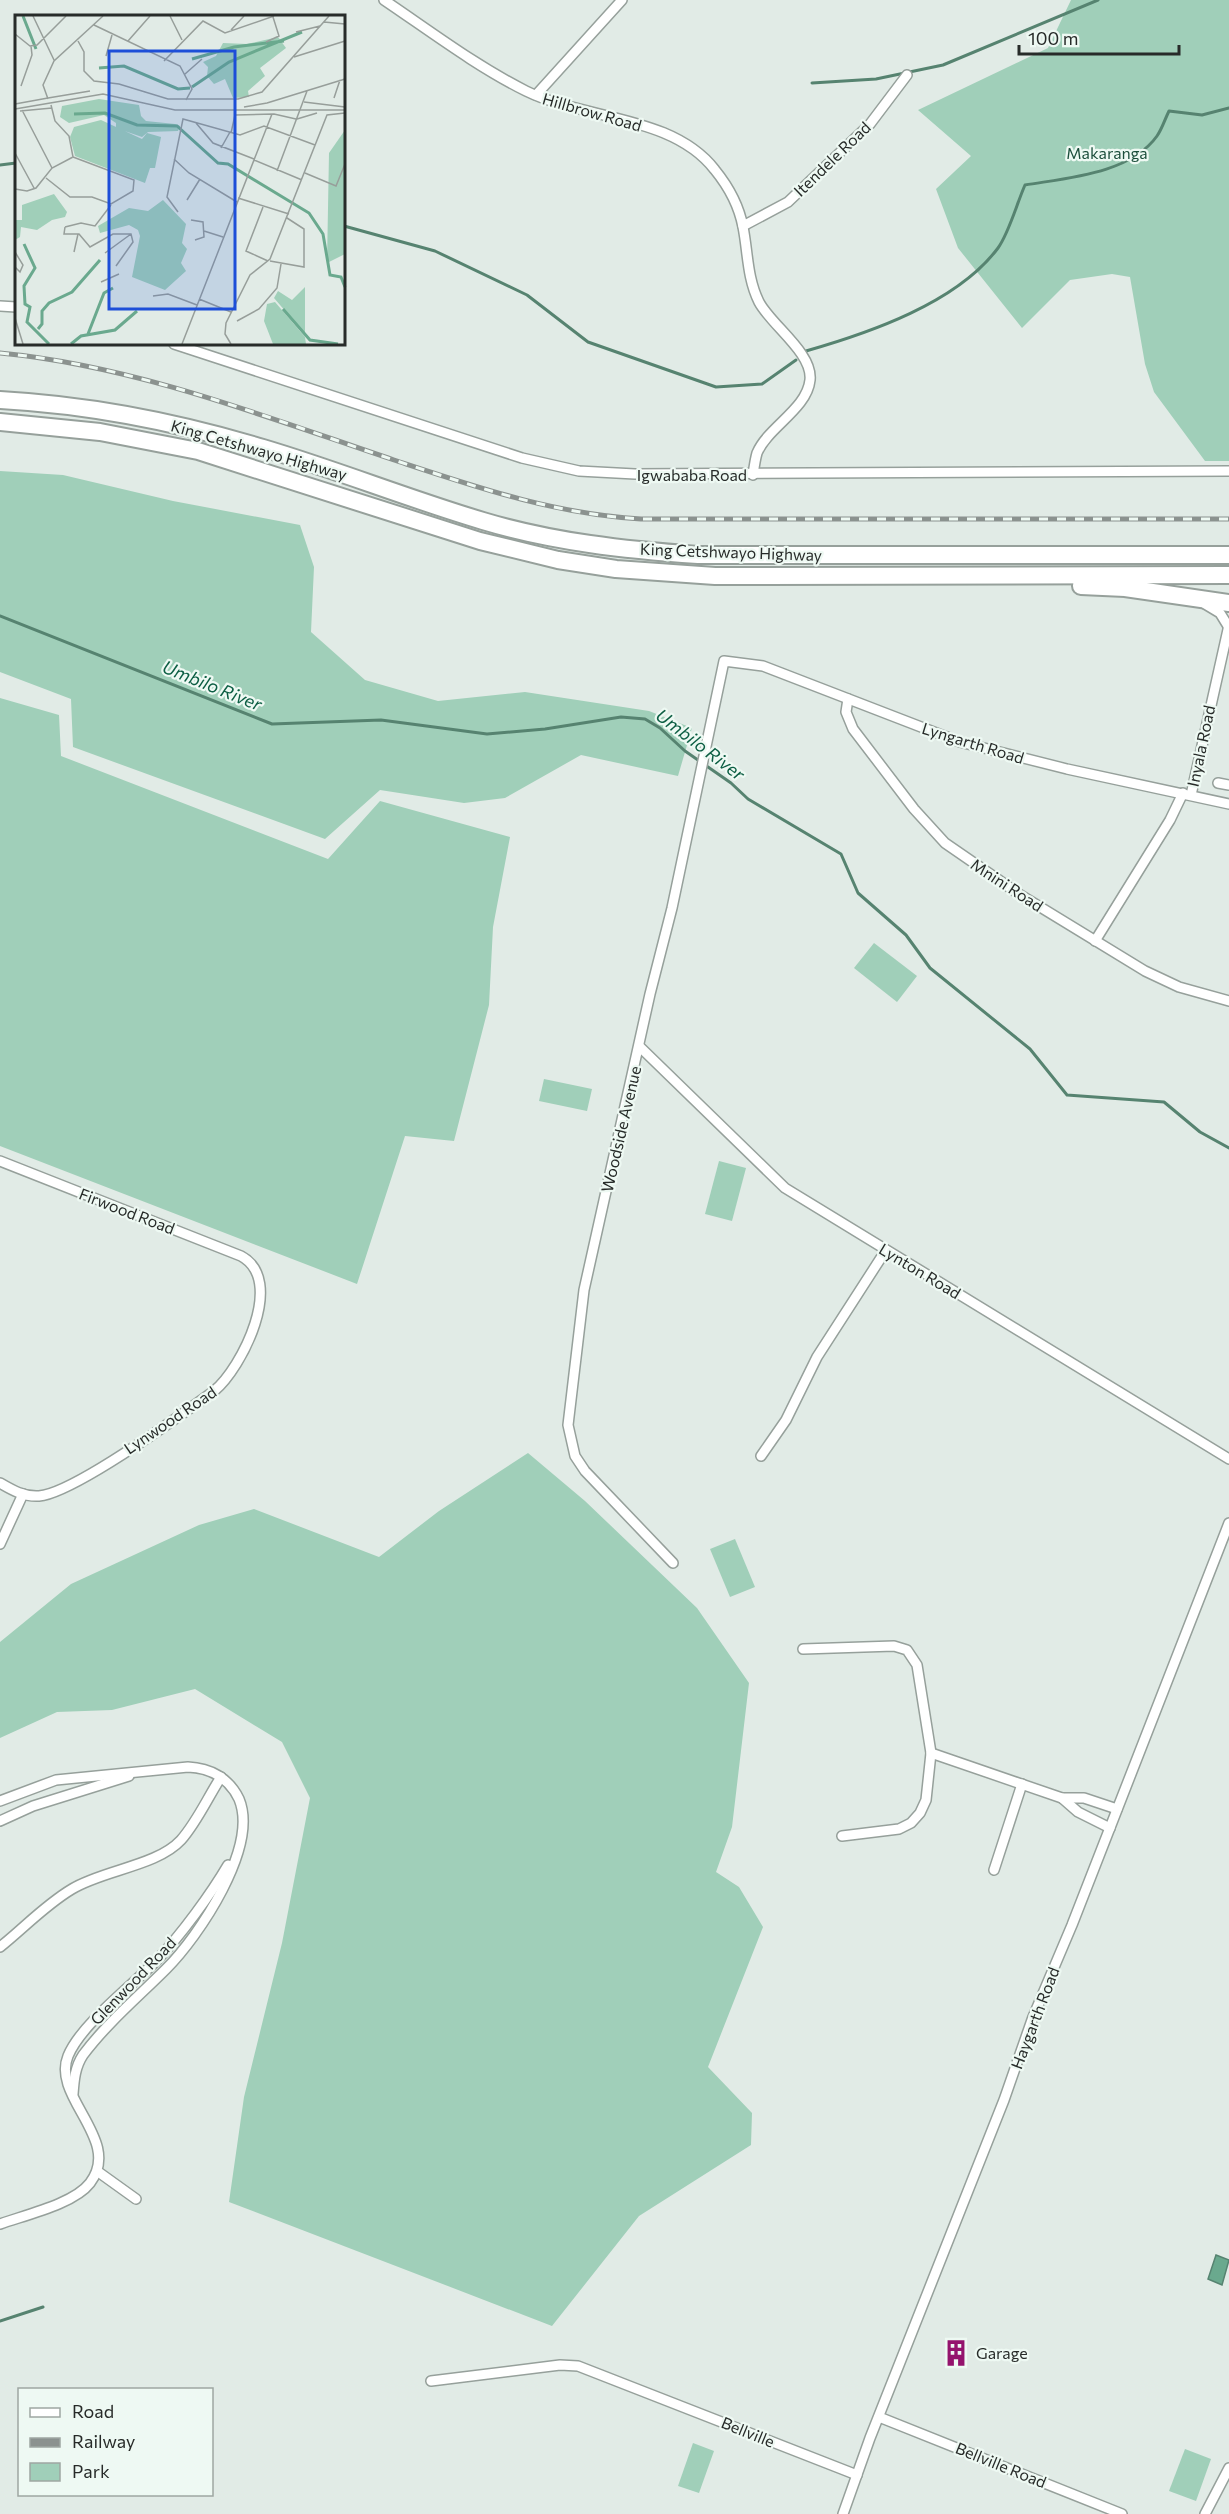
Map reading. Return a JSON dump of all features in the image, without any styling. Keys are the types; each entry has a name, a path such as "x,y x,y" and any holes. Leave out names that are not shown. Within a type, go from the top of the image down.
{"highway":[{"path":"0,394 40,402"},
{"name":"King Cetshwayo Highway","path":"0,400 40,402 131,415 193,429 264,448 484,522 560,539 619,548 698,555 1185,555 1229,553"},
{"name":"King Cetshwayo Highway","path":"0,422 62,427 135,438 225,458 480,541 558,560 637,572 693,575 1229,575"},
{"path":"0,431 36,431 62,427"},
{"path":"926,576 1125,588 1229,603"}],"street":[{"name":"Hillbrow Road","path":"384,0 442,40 536,95 661,132 687,143 706,159 722,180 743,226 747,265 758,300 805,359 810,372 805,392 758,452 753,475"},
{"path":"536,95 622,0"},
{"name":"Itendele Road","path":"743,226 777,210 795,196 870,124 907,75"},
{"path":"0,306 15,307"},
{"name":"Igwababa Road","path":"177,345 415,424 566,469 626,474 753,475 1229,471"},
{"name":"Inyala Road","path":"1095,941 1187,794 1229,626 1220,613 1196,599"},
{"name":"Lyngarth Road","path":"724,661 763,666 960,742 1067,769 1229,804"},
{"name":"Woodside Avenue","path":"673,1563 585,1471 575,1456 568,1425 584,1290 697,796 724,661"},
{"name":"Mnini Road","path":"848,699 846,712 853,729 940,838 1019,894 1168,983 1229,1002"},
{"path":"1218,783 1229,785"},
{"name":"Lynton Road","path":"640,1047 785,1188 1229,1459"},
{"name":"Firwood Road","path":"0,1161 216,1245 244,1257 252,1264"},
{"path":"761,1456 786,1420 817,1357 886,1250"},
{"name":"Lynwood Road","path":"0,1483 23,1494 50,1494 69,1485 182,1413 224,1382 238,1363 259,1305 261,1281 252,1264"},
{"path":"0,1544 23,1494"},
{"name":"Haygarth Road","path":"843,2514 1000,2110 1033,2017 1110,1828 1229,1523"},
{"path":"803,1649 894,1646 907,1650 917,1665 932,1753 926,1800 920,1813 911,1823 899,1829 878,1834 842,1836"},
{"path":"932,1753 1062,1798 1084,1798 1117,1809"},
{"path":"0,1801 56,1780 188,1767 204,1769 220,1777 187,1831 172,1847 159,1855 96,1876 72,1889 0,1947"},
{"path":"0,1821 33,1806 140,1773"},
{"name":"Glenwood Road","path":"97,2171 98,2158 95,2142 67,2082 65,2070 72,2049 92,2024 174,1941 224,1870 239,1842 243,1829 241,1807 234,1790 220,1777"},
{"path":"994,1870 1022,1784"},
{"path":"1062,1798 1078,1812 1110,1828"},
{"path":"0,2224 71,2198 84,2189 97,2171 136,2199"},
{"name":"Bellville","path":"431,2382 568,2365 589,2369 857,2475"},
{"name":"Bellville Road","path":"879,2417 1122,2514"},
{"path":"1205,2514 1229,2468"}],"green space":[{"name":"Makaranga","path":"1071,0 1229,0 1229,461 1205,461 1154,392 1145,364 1130,277 1112,274 1070,280 1022,328 958,248 936,189 971,156 918,110 1048,48"},
{"path":"0,471 63,475 173,501 300,525 314,567 311,632 365,680 438,701 525,692 649,711 692,728 678,776 581,755 505,798 464,803 380,790 325,839 73,747 71,699 0,672"},
{"path":"0,698 59,715 61,756 328,859 380,801 510,837 493,927 489,1005 454,1141 405,1136 357,1284 0,1146"},
{"path":"874,943 917,976 897,1002 854,968"},
{"path":"544,1079 592,1089 587,1111 539,1101"},
{"path":"719,1161 746,1168 732,1221 705,1214"},
{"path":"528,1453 585,1501 697,1608 749,1683 732,1827 716,1872 739,1887 763,1927 708,2067 752,2113 751,2145 639,2216 552,2326 229,2202 244,2097 282,1943 310,1798 282,1742 195,1689 112,1710 57,1712 0,1738 0,1642 71,1584 199,1525 254,1509 379,1557 439,1511"},
{"path":"735,1539 755,1587 730,1597 710,1549"},
{"path":"693,2443 714,2451 699,2493 678,2486"},
{"path":"1185,2449 1211,2459 1196,2501 1169,2491"}],"shaded area":[{"path":"1216,2255 1229,2260 1222,2285 1208,2279"}],"waterway":[{"path":"812,83 876,79 943,65 1098,0"},
{"path":"806,351 884,325 936,300 960,285 981,267 1002,242 1025,185 1096,172 1131,159 1157,136 1169,111 1202,115 1229,108"},
{"path":"0,165 15,163"},
{"path":"345,226 435,251 527,295 588,342 716,387 762,384 796,360"},
{"name":"Umbilo River","path":"0,616 272,724 381,720 487,734 545,729 621,717 645,719 731,783 748,799 841,854 858,893 906,935 930,968 1030,1049 1067,1095 1164,1102 1200,1132 1229,1148"},
{"path":"0,2321 43,2307"}],"railway":[{"path":"0,353 101,369 151,381 485,489 546,505 609,516 641,519 1229,519"}],"place":[{"name":"Garage","path":"956,2353"}]}
